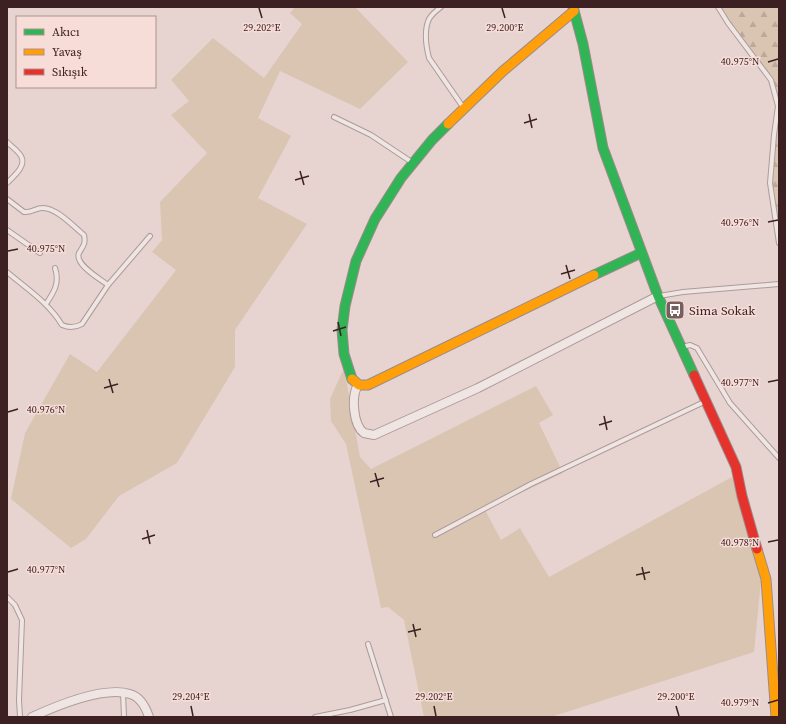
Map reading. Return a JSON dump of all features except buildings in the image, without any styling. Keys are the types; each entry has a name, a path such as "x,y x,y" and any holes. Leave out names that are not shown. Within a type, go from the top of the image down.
{"street":[{"path":"641,253 368,385 361,386 352,380 344,355 343,321 351,275 361,245 374,220 397,185 432,142 464,109 574,9 583,44 603,148 658,296 736,467 742,496 766,579 776,717"},
{"path":"358,385 353,398 358,425 364,433 374,435 478,388 658,296"},
{"path":"32,717 60,705 93,695 123,693 137,697 143,703 149,717"}],"lane":[{"path":"441,7 430,17 426,34 427,50 430,58 464,109"},
{"path":"718,7 771,80 778,106 770,183 779,243"},
{"path":"334,117 370,135 414,164"},
{"path":"7,142 21,156 22,162 19,169 7,183"},
{"path":"7,199 24,212 30,212 41,208 52,210 84,235 85,242 79,254 80,262 108,285"},
{"path":"7,230 40,253"},
{"path":"7,272 46,304 57,316 62,325 69,327 77,326 82,324 108,285 150,236"},
{"path":"46,304 57,284 57,273 55,268"},
{"path":"658,296 683,292 779,284"},
{"path":"681,347 690,345 697,348 730,403 779,458"},
{"path":"435,535 531,484 706,401"},
{"path":"7,597 15,605 22,620 19,700 20,717"},
{"path":"368,644 391,717"},
{"path":"123,693 124,717"},
{"path":"315,717 350,710 386,700"}],"green space":[{"path":"295,7 355,7 408,62 360,109 280,71 258,118 291,136 258,198 307,224 235,330 235,367 177,463 119,496 86,539 71,548 11,499 25,433 70,354 97,372 176,270 152,252 162,240 160,202 207,153 171,115 189,101 171,80 213,38 264,78 302,24 290,13"},
{"path":"720,7 779,7 779,243 772,181 776,102 768,74"},
{"path":"344,368 360,457 371,469 536,386 553,415 539,423 563,473 485,510 501,540 520,528 549,577 732,477 761,581 754,652 554,716 424,717 404,620 388,607 381,608 346,444 331,421 330,399"}],"traffic: fast":[{"path":"573,7 583,44 603,148 658,296 694,375"},
{"path":"352,379 344,354 342,330 345,306 356,261 375,219 401,178 432,140 448,124"},
{"path":"594,275 641,253"}],"traffic: slow":[{"path":"448,124 503,71 574,11"},
{"path":"352,379 359,385 368,385 594,275"},
{"path":"757,549 766,579 776,717"}],"traffic: jam":[{"path":"694,375 736,467 742,496 757,549"}],"place":[{"name":"Sima Sokak","path":"675,310"}]}
